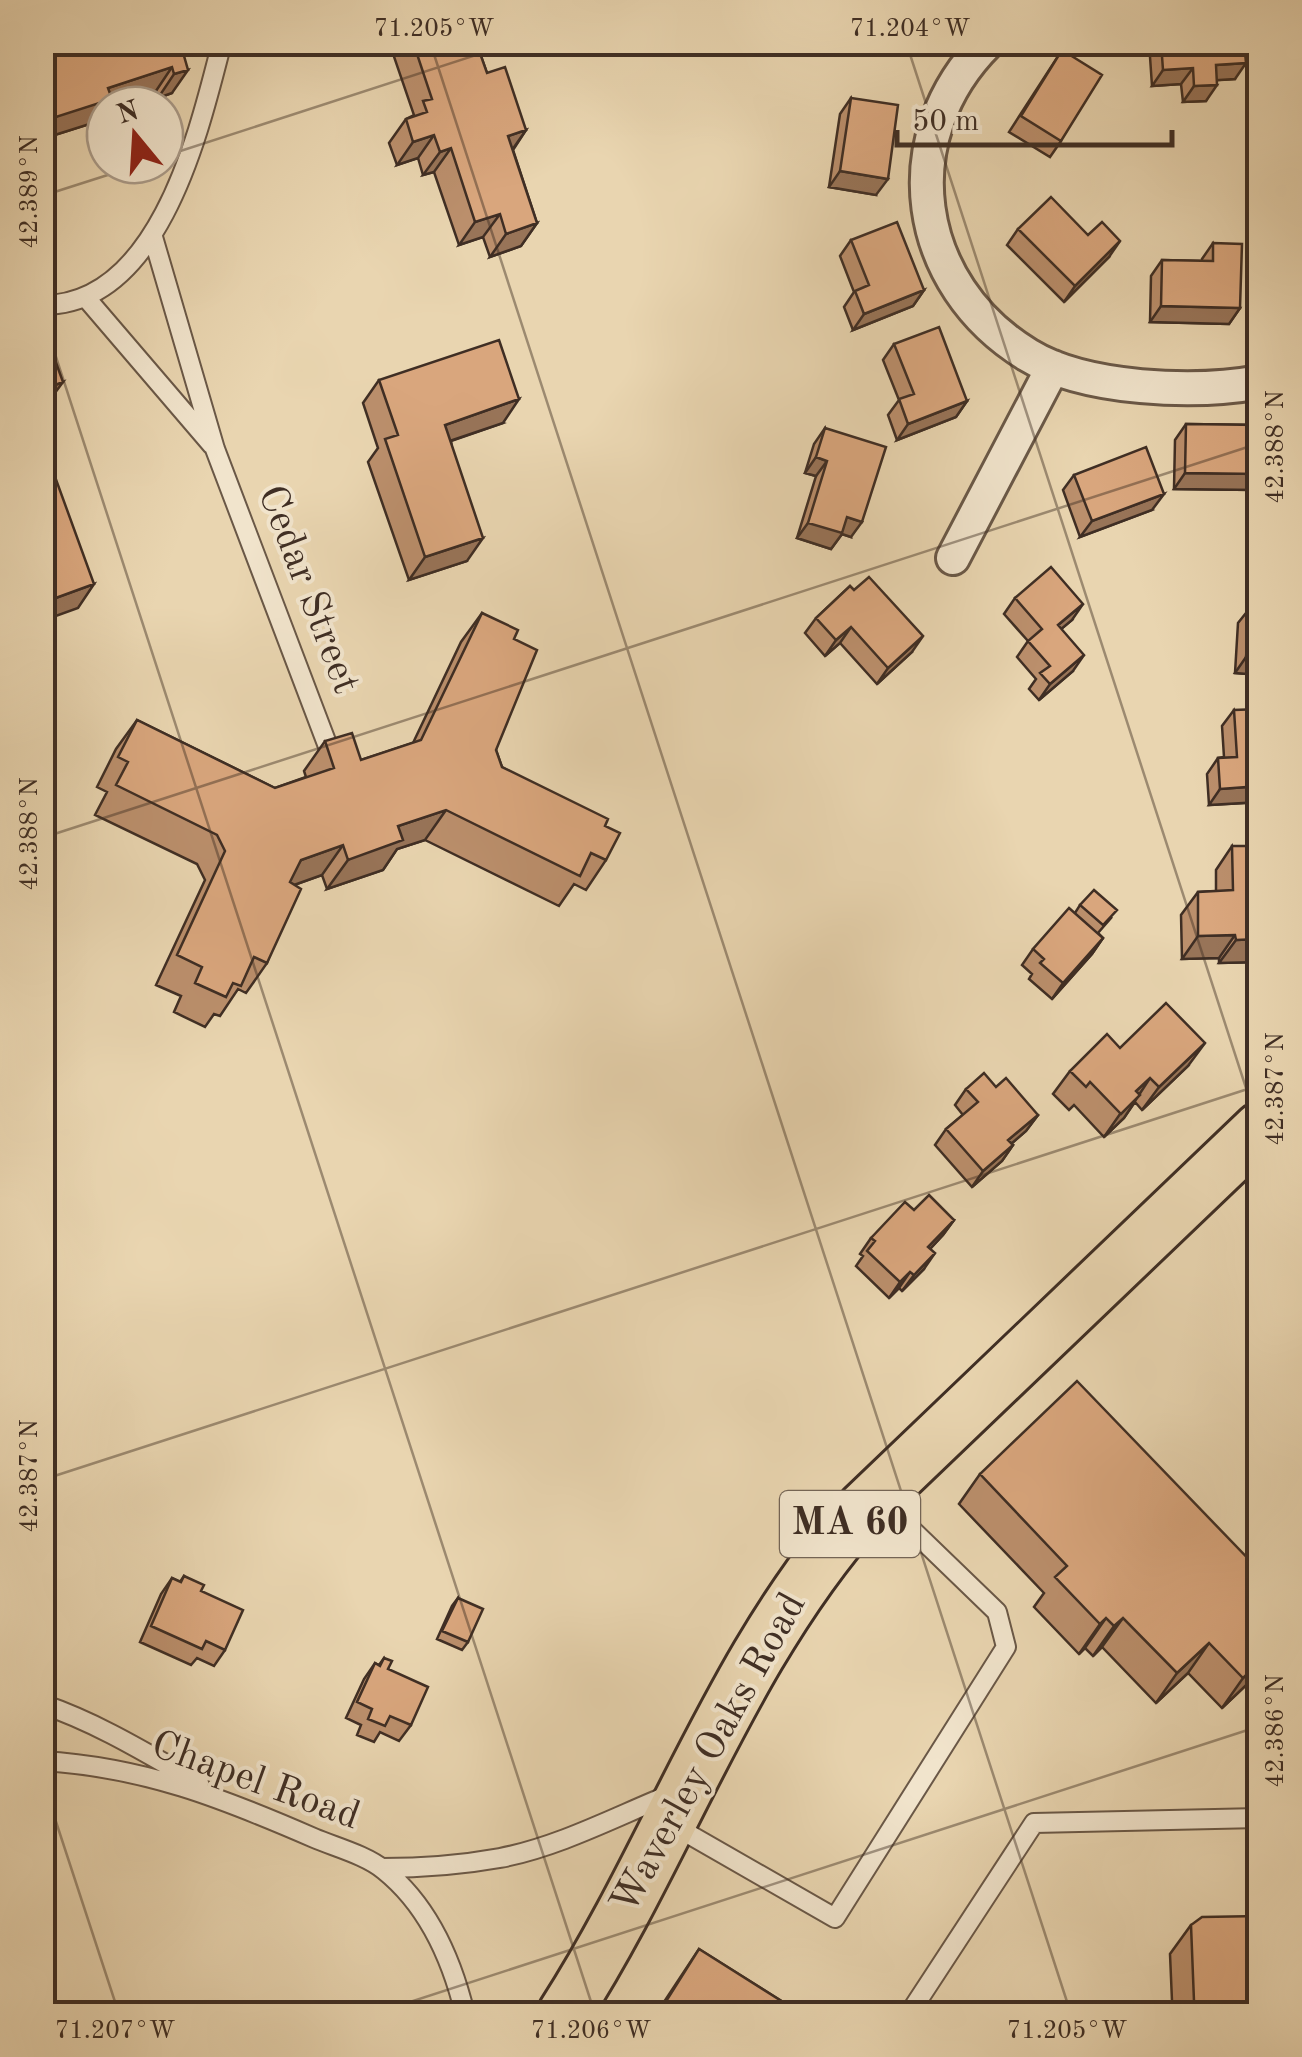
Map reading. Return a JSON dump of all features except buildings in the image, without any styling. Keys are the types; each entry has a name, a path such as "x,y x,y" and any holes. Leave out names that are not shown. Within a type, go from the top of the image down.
{"main road":[{"name":"Waverley Oaks Road","path":"564,2014 680,1805 737,1692 786,1608 838,1538 877,1496 1260,1129"}],"street":[{"path":"988,42 944,103 932,134 925,171 926,208 936,242 964,296 983,320 1028,355 1053,367 1128,383 1207,387 1260,382"},
{"path":"953,558 1053,367"}],"lane":[{"path":"42,305 87,298 120,275 153,236 183,171 222,42"},
{"path":"153,236 215,449"},
{"path":"87,298 215,449"},
{"name":"Cedar Street","path":"215,449 332,757"},
{"path":"680,1805 835,1918 1006,1647 997,1612 877,1496"},
{"path":"42,1704 120,1738 235,1803"},
{"name":"Chapel Road","path":"42,1761 144,1774 235,1803 382,1868 418,1906 440,1940 456,1977 465,2014"},
{"name":"Chapel Road","path":"382,1868 424,1868 502,1858 680,1805"},
{"path":"909,2014 1034,1824 1260,1818"}]}
